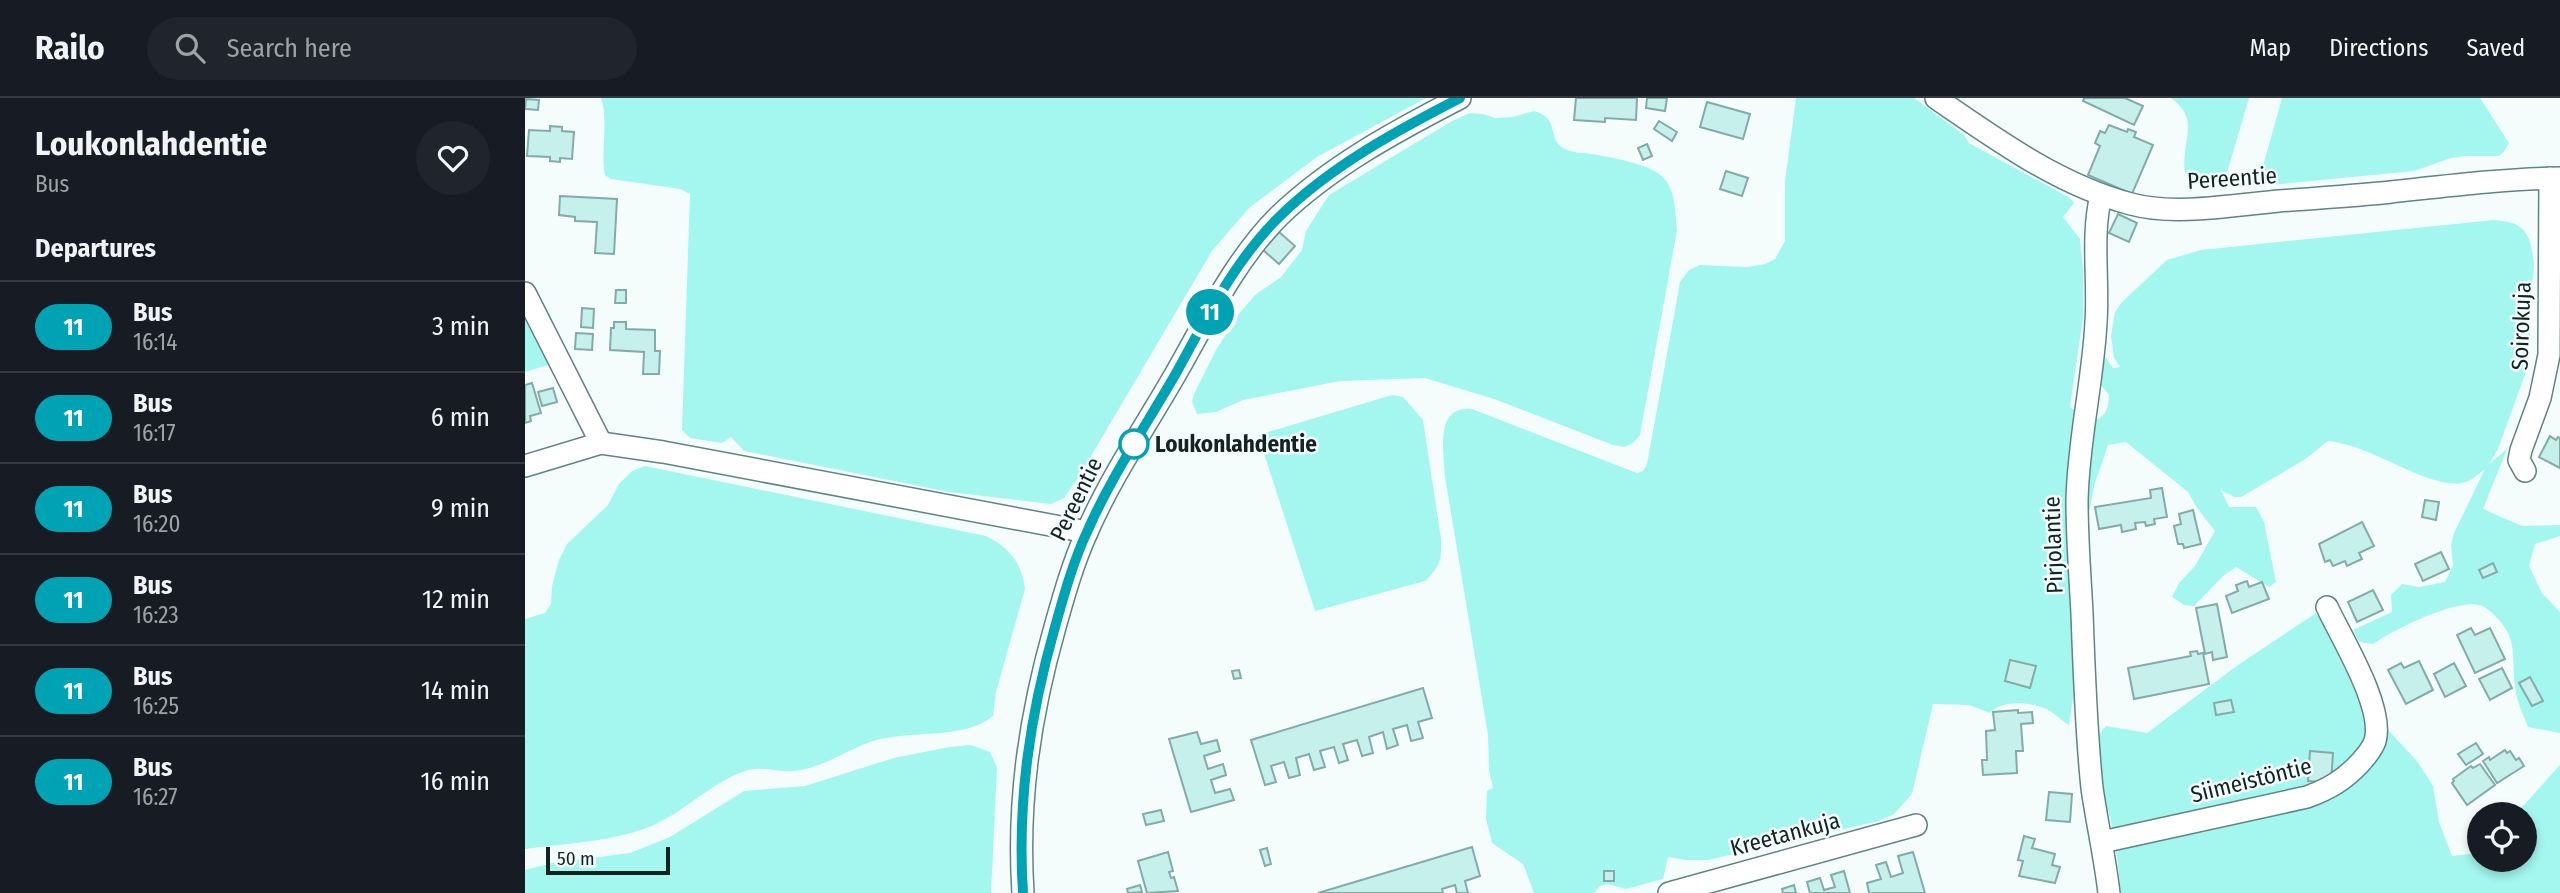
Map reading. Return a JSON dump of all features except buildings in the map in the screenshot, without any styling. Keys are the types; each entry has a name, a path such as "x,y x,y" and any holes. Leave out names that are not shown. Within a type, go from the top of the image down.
{"street":[{"name":"Pereentie","path":"1023,893 1021,808 1031,726 1044,666 1073,566 1120,467 1221,295 1276,219 1346,162 1460,98"},
{"name":"Pereentie","path":"1936,98 2015,152 2101,195 2134,205 2156,208 2555,178"},
{"name":"Soirokuja","path":"2525,471 2519,460 2521,450 2540,398 2549,355 2555,178"},
{"name":"Pirjolantie","path":"2101,195 2094,243 2097,321 2077,503 2092,789 2109,893"},
{"path":"525,293 601,443"},
{"path":"525,466 601,443 677,454 1087,532"},
{"name":"Siimeistöntie","path":"2102,842 2307,797 2331,788 2352,771 2375,744 2377,719 2371,696 2327,607"},
{"name":"Kreetankuja","path":"1673,892 1916,825"}],"shaded area":[{"path":"601,98 1426,98 1317,157 1249,208 1212,251 1078,478 1064,498 1051,504 949,492 744,451 731,437 722,443 690,438 682,430 690,194 680,189 611,179 605,175"},
{"path":"1796,98 1914,98 1964,135 1969,143 2070,198 2074,203 2063,217 2080,239 2083,317 2070,407 2093,421 2104,414 2108,404 2109,395 2100,384 2105,357 2113,368 2120,367 2114,358 2111,336 2115,312 2122,302 2167,260 2201,250 2493,220 2519,226 2528,236 2534,263 2528,366 2498,449 2489,464 2507,449 2483,509 2522,526 2560,525 2560,536 2535,544 2529,566 2542,593 2560,612 2560,733 2528,727 2516,691 2510,639 2506,629 2482,606 2472,604 2443,610 2373,644 2359,642 2353,630 2392,612 2391,595 2402,584 2419,587 2445,582 2453,565 2451,545 2454,533 2485,469 2465,482 2448,483 2415,473 2362,450 2328,441 2304,460 2241,497 2234,497 2221,490 2229,507 2256,507 2264,522 2276,582 2269,587 2236,567 2223,576 2194,606 2184,605 2172,597 2179,583 2195,566 2215,531 2188,492 2126,442 2108,445 2094,486 2090,509 2070,526 2078,663 2069,725 2050,711 2027,704 2010,704 1990,713 1969,705 1933,704 1912,794 1894,814 1879,821 1708,860 1668,857 1663,879 1626,889 1608,884 1600,886 1594,893 1534,893 1523,864 1492,843 1486,819 1487,791 1493,788 1489,770 1488,735 1445,477 1443,443 1446,422 1452,414 1460,410 1472,409 1637,473 1643,471 1647,464 1680,282 1689,270 1700,265 1747,267 1765,264 1775,259 1785,241 1785,181"},
{"path":"2171,98 2249,98 2228,169 2214,185 2199,185 2190,180 2186,173 2184,162 2187,119 2181,107"},
{"path":"2282,98 2480,98 2509,143 2498,156 2451,158 2414,171 2272,185 2263,182 2260,177"},
{"path":"1534,111 1548,119 1556,140 1565,149 1644,166 1661,176 1672,193 1677,230 1640,435 1633,443 1624,447 1613,445 1494,399 1425,378 1340,381 1243,400 1216,412 1197,414 1192,402 1194,394 1216,350 1255,295 1281,277 1302,250 1306,231 1329,195 1452,121 1470,113 1496,118"},
{"path":"525,313 551,364 525,372"},
{"path":"1392,395 1403,397 1423,420 1441,539 1439,562 1425,581 1315,611 1258,435"},
{"path":"645,466 986,536 1001,545 1013,557 1021,571 1025,589 996,692 993,716 967,729 884,738 806,769 748,770 723,781 668,818 641,830 591,841 525,849 525,619 545,613 551,604 552,586 559,560 567,544 608,505 619,484 632,471"},
{"path":"2316,613 2350,668 2369,710 2417,761 2433,786 2439,822 2452,856 2467,854 2467,872 2537,872 2537,802 2527,802 2560,765 2560,893 2121,893 2112,827 2099,775 2099,735 2106,726 2147,733 2238,665"},
{"path":"971,745 990,752 997,767 991,893 525,893 525,870 552,863 630,853 670,837 744,791 805,786 894,758"}],"bus line":[{"name":"11","path":"1023,893 1021,808 1028,739 1038,690 1073,566 1109,487 1221,295 1276,219 1296,200 1346,162 1460,98"}],"place":[{"name":"Loukonlahdentie","path":"1134,444"}]}
